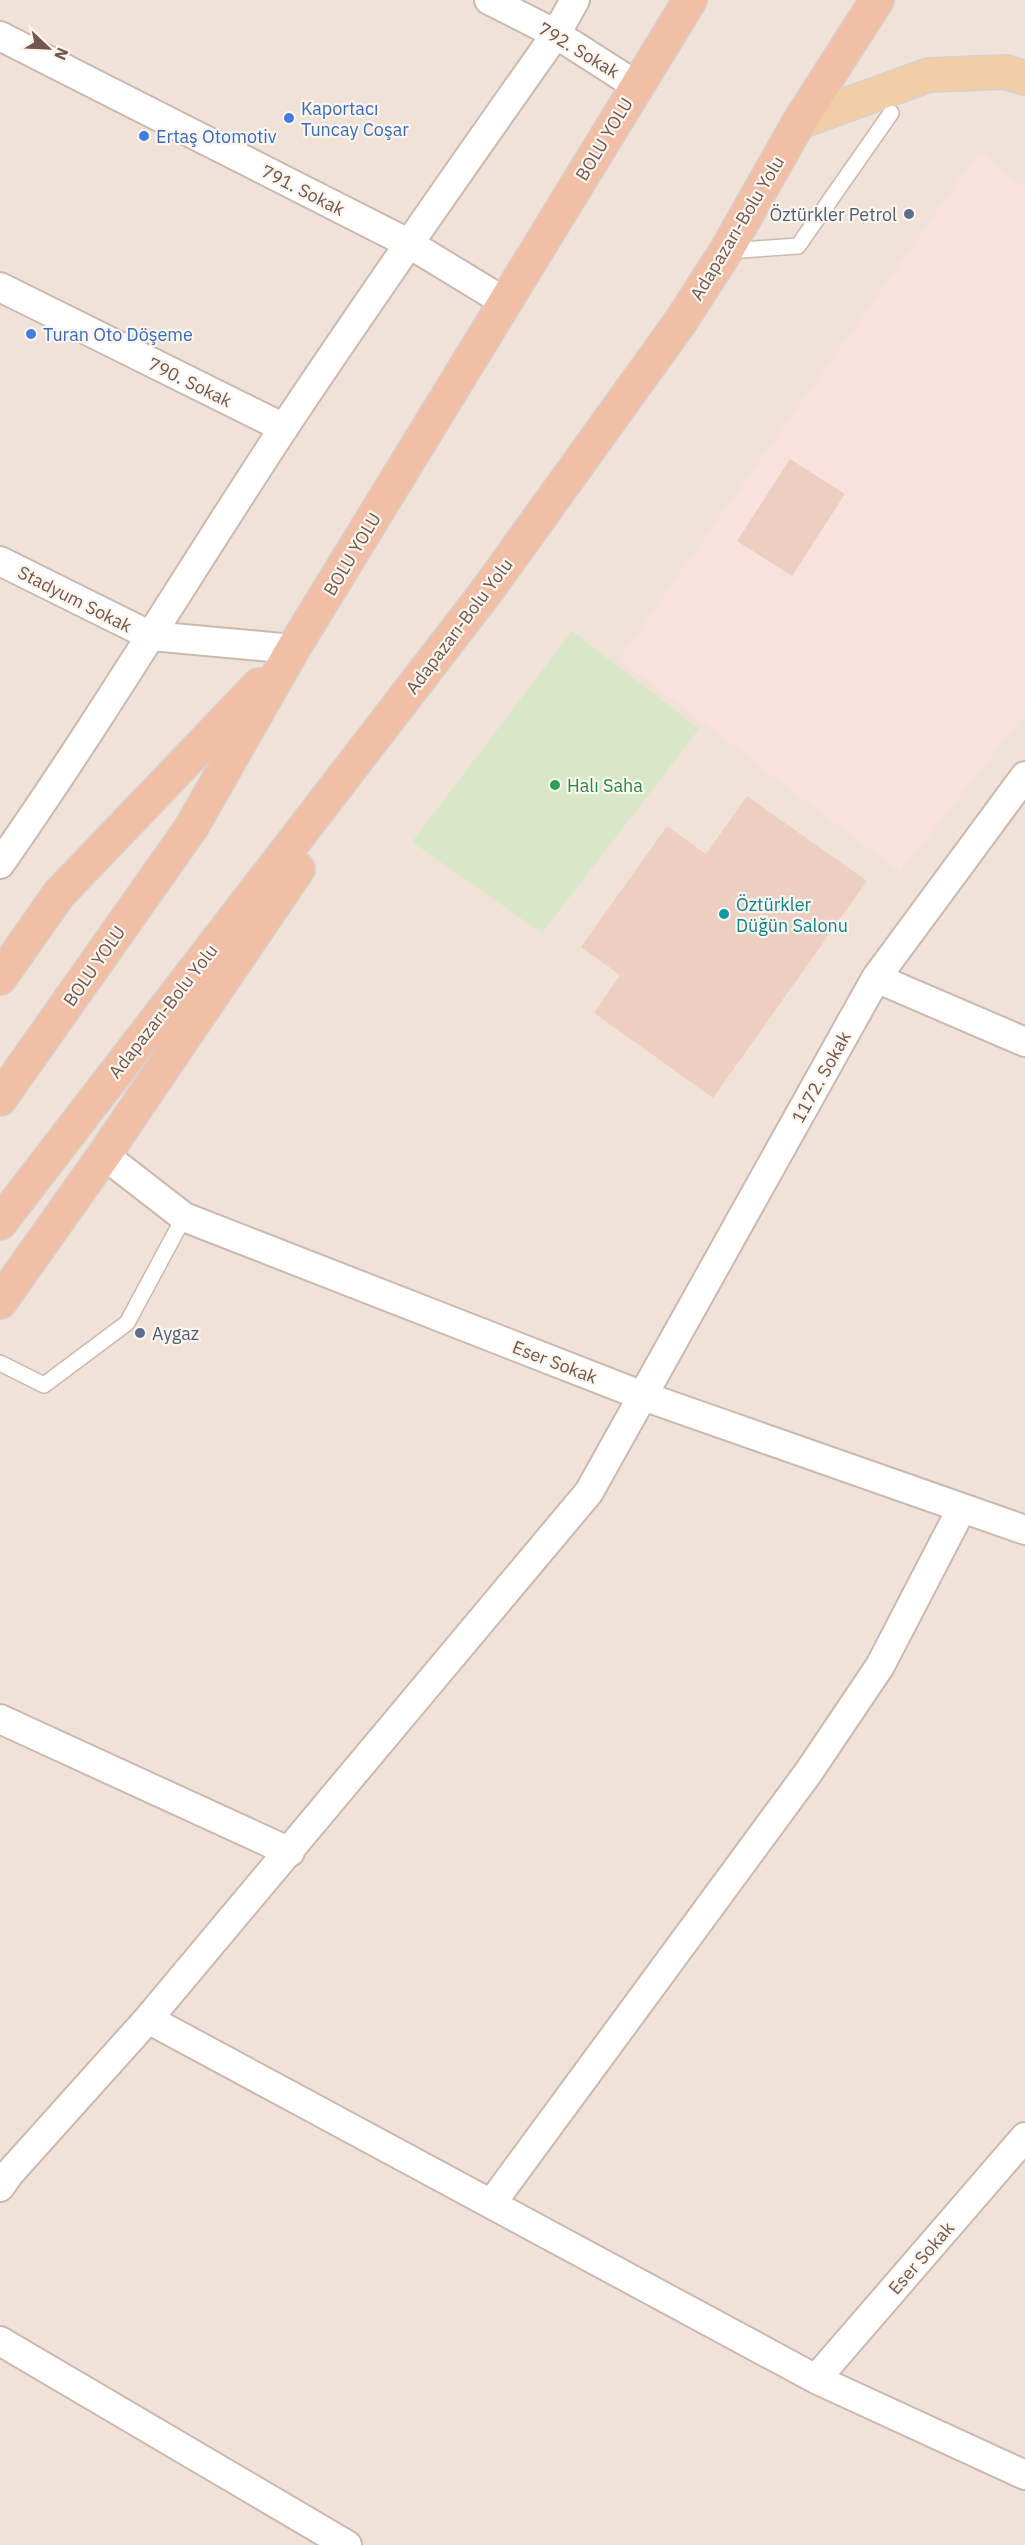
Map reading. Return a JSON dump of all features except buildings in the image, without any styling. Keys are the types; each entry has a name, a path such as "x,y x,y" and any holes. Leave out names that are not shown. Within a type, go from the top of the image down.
{"highway":[{"name":"BOLU YOLU","path":"0,1099 191,828 293,649 690,0"},
{"name":"Adapazarı-Bolu Yolu","path":"0,1223 486,592 681,321 726,251 799,122 877,0"},
{"path":"0,1302 104,1155 486,592"},
{"path":"0,978 59,894 293,649"}],"main road":[{"path":"799,122 928,75 1006,72 1025,78"}],"street":[{"name":"792. Sokak","path":"489,0 556,34 637,86"},
{"path":"0,864 151,636 284,428 408,243 556,34 575,0"},
{"name":"791. Sokak","path":"0,36 408,243 505,302"},
{"name":"790. Sokak","path":"0,287 284,428"},
{"name":"Stadyum Sokak","path":"0,561 151,636"},
{"path":"151,636 293,649"},
{"name":"1172. Sokak","path":"0,2187 290,1852 589,1492 876,978 1025,776"},
{"path":"876,978 1025,1042"},
{"name":"Eser Sokak","path":"104,1155 184,1217 643,1396 1025,1530"},
{"path":"491,2204 808,1773 874,1676 962,1508"},
{"path":"0,1719 290,1852"},
{"path":"147,2019 816,2379 1025,2475"},
{"name":"Eser Sokak","path":"816,2379 1025,2137"},
{"path":"0,2341 347,2545"}],"lane":[{"path":"726,251 798,246 891,114"},
{"path":"0,1364 44,1385 127,1323 184,1217"}],"shaded area":[{"path":"0,0 1025,0 1025,2545 0,2545"},
{"path":"979,152 1025,188 1025,714 900,872 619,659"}],"green space":[{"name":"Halı Saha","path":"572,631 699,729 542,933 412,842"}],"place":[{"name":"Kaportacı Tuncay Coşar","path":"289,118"},
{"name":"Ertaş Otomotiv","path":"144,136"},
{"name":"Öztürkler Petrol","path":"909,214"},
{"name":"Turan Oto Döşeme","path":"31,334"},
{"name":"Halı Saha","path":"555,785"},
{"name":"Öztürkler Düğün Salonu","path":"724,914"},
{"name":"Aygaz","path":"140,1333"}]}
